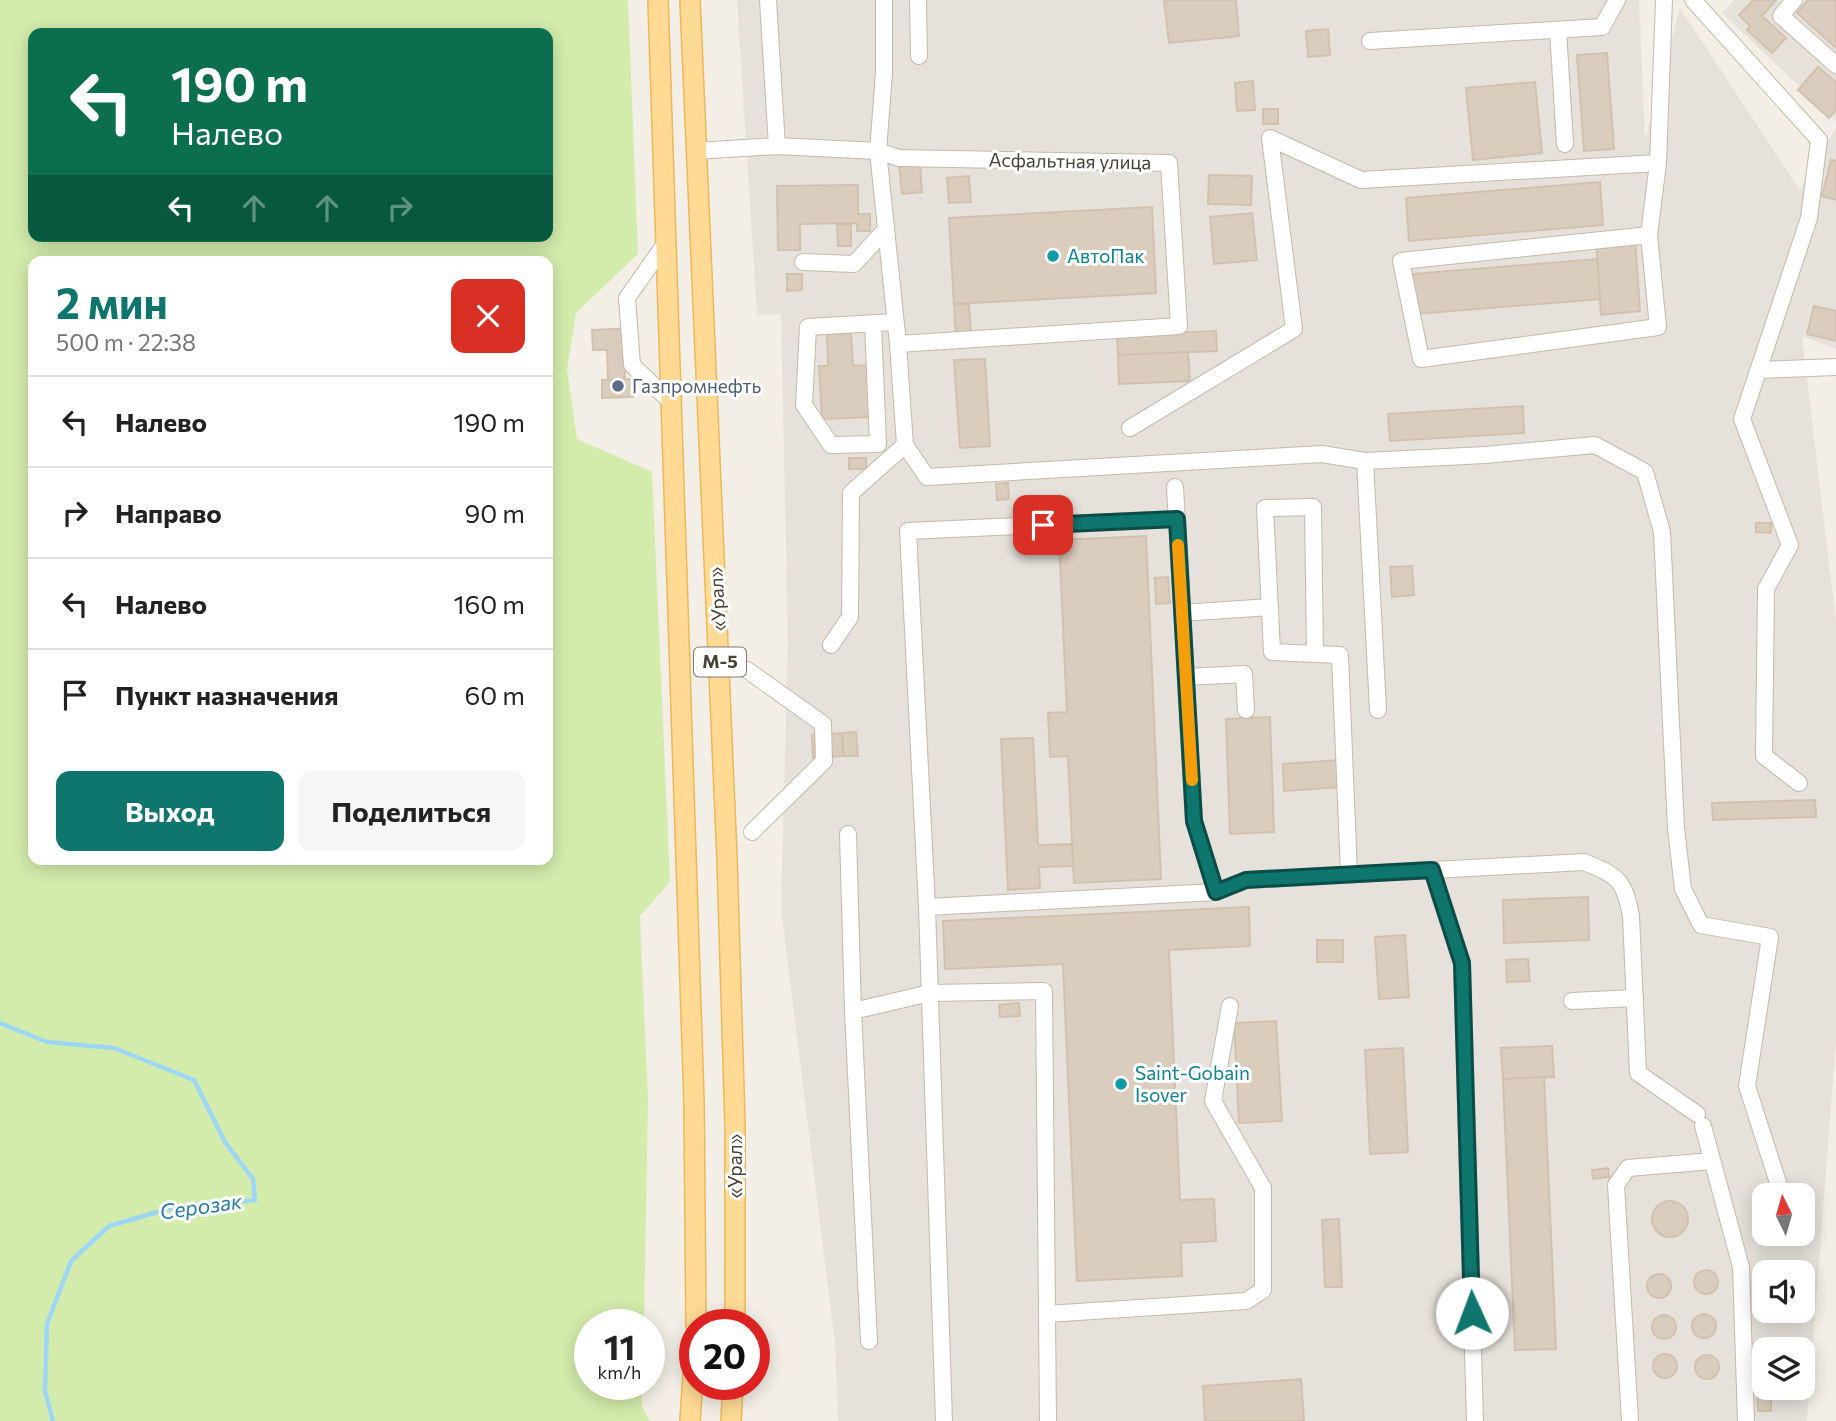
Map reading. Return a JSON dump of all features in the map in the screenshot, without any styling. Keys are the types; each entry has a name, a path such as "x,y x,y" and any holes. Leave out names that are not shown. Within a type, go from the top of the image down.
{"main road":[{"name":"«Урал»","path":"658,0 694,1102 696,1309"},
{"name":"«Урал»","path":"690,0 727,858 735,1125 735,1309"},
{"path":"690,1421 691,1400"},
{"path":"732,1421 733,1400"}],"street":[{"path":"768,0 777,146"},
{"path":"884,0 884,73 878,151 898,344 905,445 927,477 1322,454 1365,461 1485,455 1595,445 1646,472 1662,532 1676,828 1683,889 1701,925 1770,937 1747,1086 1778,1183"},
{"path":"918,0 919,56"},
{"path":"1370,41 1602,27 1617,0"},
{"path":"1649,235 1401,261 1421,359 1658,327 1649,235 1658,163 1664,0"},
{"path":"1693,0 1828,141 1809,218 1742,419 1790,545 1766,589 1764,756 1799,783"},
{"path":"1794,0 1781,16 1836,65"},
{"path":"1558,30 1565,144"},
{"path":"1130,428 1294,329 1270,138 1361,180 1658,163"},
{"name":"Асфальтная улица","path":"695,151 777,146 878,151 900,158 1169,163 1179,326 898,344"},
{"path":"803,262 854,264 886,229"},
{"path":"665,244 627,298 632,365 672,403"},
{"path":"873,324 877,444 831,445 804,405 808,327 894,323"},
{"path":"1759,370 1836,367"},
{"path":"831,645 850,617 850,493 905,445"},
{"path":"1365,461 1378,710"},
{"path":"1175,488 1194,821 1216,892"},
{"path":"1315,654 1313,508 1265,508 1272,652 1340,656 1349,874"},
{"path":"944,1421 928,907 908,531 1177,519"},
{"path":"1182,613 1270,607"},
{"path":"747,670 823,724 824,736 824,761 752,832"},
{"path":"1186,677 1244,674 1246,710"},
{"path":"848,834 853,1011 869,1341"},
{"path":"928,907 1216,892 1246,880 1584,862 1612,874 1627,892 1631,916 1638,1073 1700,1120 1741,1267 1746,1421"},
{"path":"1432,870 1462,963 1475,1421"},
{"path":"853,1011 930,993 1044,991 1048,1421"},
{"path":"1572,1001 1635,998"},
{"path":"1047,1314 1246,1301 1263,1290 1263,1188 1213,1101 1230,1006"},
{"path":"1630,1421 1616,1185 1628,1168 1712,1161"}],"shaded area":[{"path":"737,0 1639,0 1645,140 1680,8 1800,190 1836,127 1836,349 1802,336 1836,623 1836,1040 1815,1316 1815,1260 1752,1260 1752,1323 1814,1323 1813,1337 1752,1337 1752,1400 1809,1400 1807,1421 838,1421 835,1345 781,908 788,644 781,314 757,315"},
{"path":"1734,0 1836,0 1836,121 1722,13"}],"green space":[{"path":"0,0 628,0 638,254 576,313 567,369 577,439 652,472 670,882 640,916 648,1100 644,1309 574,1309 574,1400 642,1400 642,1407 650,1421 0,1421"}],"building":[{"path":"1164,0 1236,0 1239,36 1169,43"},
{"path":"1753,0 1776,0 1762,16 1786,38 1772,53 1747,30 1750,26 1739,15"},
{"path":"1808,0 1836,0 1836,48 1797,13"},
{"path":"1328,29 1330,55 1308,57 1306,31"},
{"path":"1607,53 1614,149 1584,151 1577,55"},
{"path":"1818,67 1836,82 1836,110 1829,118 1798,90"},
{"path":"1253,81 1255,110 1237,111 1235,83"},
{"path":"1535,82 1542,153 1473,160 1466,88"},
{"path":"1263,109 1278,109 1278,124 1263,124"},
{"path":"1831,160 1836,161 1836,200 1822,196"},
{"path":"920,164 922,192 902,194 899,166"},
{"path":"1209,175 1252,176 1251,205 1208,204"},
{"path":"969,176 971,202 949,203 947,178"},
{"path":"1600,182 1603,225 1409,241 1406,198"},
{"path":"858,185 858,214 870,214 870,231 857,231 857,223 800,224 800,250 778,250 777,186"},
{"name":"АвтоПак","path":"1152,207 1156,293 954,304 949,218"},
{"path":"1252,213 1257,260 1214,264 1210,217"},
{"path":"837,225 851,225 851,246 838,246"},
{"path":"1635,238 1640,311 1601,315 1596,242"},
{"path":"1597,259 1600,299 1416,314 1413,274"},
{"path":"787,274 802,274 802,290 787,291"},
{"path":"969,304 971,336 956,337 954,305"},
{"path":"1814,306 1836,311 1836,341 1807,334"},
{"path":"635,328 624,349 625,379 608,380 607,350 593,350 592,330"},
{"path":"1216,331 1217,351 1118,355 1117,335"},
{"path":"851,333 853,366 867,365 870,417 822,419 819,366 828,366 827,334"},
{"path":"1188,352 1190,381 1119,384 1118,355"},
{"path":"985,359 990,446 960,448 954,360"},
{"path":"632,379 633,397 602,398 602,380"},
{"path":"1523,406 1524,433 1390,441 1388,414"},
{"path":"849,458 866,458 866,469 849,469"},
{"path":"1008,483 1009,499 997,500 996,484"},
{"path":"1756,523 1771,523 1771,533 1756,532"},
{"path":"1146,536 1161,879 1074,883 1068,756 1050,757 1048,713 1067,712 1059,540"},
{"path":"1412,566 1414,595 1392,597 1390,567"},
{"path":"1168,577 1170,603 1156,604 1155,578"},
{"path":"1270,717 1274,832 1230,834 1226,719"},
{"path":"856,732 858,756 843,756 842,733"},
{"path":"842,733 843,756 813,758 812,735"},
{"path":"1033,738 1038,845 1072,844 1073,866 1039,867 1040,888 1008,890 1001,739"},
{"path":"1339,760 1341,787 1284,791 1283,764"},
{"path":"1815,800 1816,817 1713,820 1712,803"},
{"path":"1588,897 1589,940 1504,943 1503,900"},
{"name":"Saint-Gobain Isover","path":"1249,907 1250,946 1169,950 1180,1200 1214,1199 1216,1241 1181,1243 1182,1276 1077,1281 1063,964 945,969 943,921"},
{"path":"1405,935 1409,997 1379,999 1375,937"},
{"path":"1317,940 1343,940 1343,962 1317,962"},
{"path":"1528,959 1530,981 1507,982 1506,960"},
{"path":"1019,1003 1020,1016 1000,1017 999,1005"},
{"path":"1276,1021 1282,1121 1239,1123 1234,1023"},
{"path":"1552,1046 1554,1077 1503,1079 1501,1048"},
{"path":"1403,1048 1408,1152 1370,1154 1365,1050"},
{"path":"1544,1077 1556,1349 1515,1350 1503,1079"},
{"path":"1608,1168 1609,1177 1593,1179 1592,1170"},
{"path":"1670,1201 1683,1206 1688,1219 1683,1232 1670,1237 1657,1232 1652,1219 1657,1206"},
{"path":"1339,1219 1342,1287 1325,1287 1322,1220"},
{"path":"1706,1270 1715,1273 1718,1282 1715,1291 1706,1294 1697,1291 1694,1282 1697,1273"},
{"path":"1659,1274 1668,1277 1671,1286 1668,1295 1659,1298 1650,1295 1647,1286 1650,1277"},
{"path":"1704,1314 1713,1317 1716,1326 1713,1335 1704,1338 1695,1335 1692,1326 1695,1317"},
{"path":"1664,1315 1673,1318 1676,1327 1673,1336 1664,1339 1655,1336 1652,1327 1655,1318"},
{"path":"1665,1354 1674,1357 1677,1366 1674,1375 1665,1378 1656,1375 1653,1366 1656,1357"},
{"path":"1707,1355 1716,1358 1719,1367 1716,1376 1707,1379 1698,1376 1695,1367 1698,1358"},
{"path":"1301,1379 1304,1421 1205,1421 1203,1386"},
{"path":"1758,1400 1771,1400 1771,1411 1758,1411"}],"waterway":[{"name":"Серозак","path":"0,1023 47,1042 114,1048 194,1080 225,1142 253,1179 255,1200 168,1209 109,1226 71,1261 47,1324 45,1391 53,1421"}],"slow traffic":[{"path":"1178,545 1192,780"}],"place":[{"name":"АвтоПак","path":"1053,256"},
{"name":"Газпромнефть","path":"618,386"},
{"name":"Saint-Gobain Isover","path":"1121,1084"}],"route":[{"path":"1043,525 1177,519 1194,821 1216,892 1246,880 1432,870 1462,963 1472,1313"}]}
